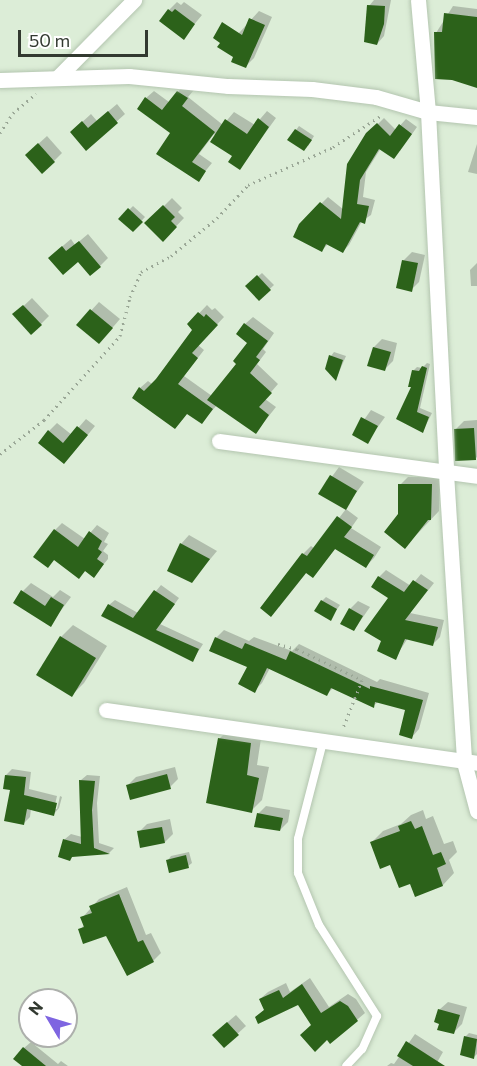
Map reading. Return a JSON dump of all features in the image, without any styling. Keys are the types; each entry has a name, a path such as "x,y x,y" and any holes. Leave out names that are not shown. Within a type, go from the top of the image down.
{"street":[{"path":"57,78 134,0"},
{"path":"418,0 428,112 446,473 470,763 477,811"},
{"path":"0,80 129,76 228,86 312,89 376,98 428,112 477,117"},
{"path":"219,441 477,476"},
{"path":"105,710 470,763"}],"lane":[{"path":"329,742 298,838 298,873 319,925 377,1016 362,1049 346,1066"}],"path":[{"path":"0,133 13,112 57,78"},
{"path":"0,454 44,420 120,336 130,297 141,272 171,256 217,218 248,185 333,147 398,104"},
{"path":"278,644 297,649 362,680 329,742"}],"building":[{"path":"367,5 385,6 384,24 377,45 364,42"},
{"path":"168,9 172,12 175,9 195,24 184,40 159,21"},
{"path":"444,13 477,17 477,88 452,80 435,79 434,32 442,32"},
{"path":"249,18 265,25 246,68 231,62 233,57 217,47 220,43 213,38 222,22 242,35"},
{"path":"177,91 188,98 182,106 215,132 192,162 206,171 199,182 156,154 170,133 137,109 145,97 162,110"},
{"path":"108,111 118,123 86,151 70,132 82,121 88,128"},
{"path":"258,118 269,127 240,170 228,162 232,156 210,142 225,119 247,134"},
{"path":"377,123 390,136 399,124 412,134 394,159 379,149 360,180 357,204 369,206 365,224 360,222 343,253 326,244 322,252 293,237 299,224 320,202 341,219 347,164 366,133"},
{"path":"295,129 312,140 304,151 287,140"},
{"path":"38,143 55,162 42,174 25,155"},
{"path":"163,205 175,217 171,221 177,227 163,242 144,223"},
{"path":"128,208 143,222 133,232 118,219"},
{"path":"79,241 101,267 90,276 78,262 63,275 48,258 62,246 66,251"},
{"path":"402,260 418,263 412,292 396,288"},
{"path":"257,275 271,290 259,301 245,286"},
{"path":"23,305 42,325 31,335 12,314"},
{"path":"90,309 113,328 99,344 76,325"},
{"path":"198,312 204,317 206,314 218,325 192,353 198,358 178,384 213,409 202,424 187,414 175,429 132,398 139,387 144,391 156,379 192,330 187,324"},
{"path":"244,323 268,341 256,357 260,360 250,373 272,393 259,407 269,415 256,434 207,400 236,364 233,361 247,343 236,334"},
{"path":"373,347 391,352 385,371 367,366"},
{"path":"329,355 343,360 336,381 325,369"},
{"path":"422,366 427,368 417,412 429,417 423,433 396,419 411,387 408,387 412,370 419,371"},
{"path":"361,417 378,426 368,444 352,435"},
{"path":"77,426 88,435 64,464 38,443 48,430 63,443"},
{"path":"474,428 476,460 455,461 454,429"},
{"path":"330,475 357,491 346,510 318,494"},
{"path":"398,484 432,484 431,520 428,520 405,549 384,532 398,514"},
{"path":"337,516 352,527 344,537 374,555 366,568 335,549 313,578 306,573 271,617 260,608 302,553 307,556"},
{"path":"54,529 78,547 89,531 102,541 98,549 102,552 97,559 104,564 94,578 85,571 79,579 54,560 48,568 33,557"},
{"path":"180,543 210,559 192,583 167,571"},
{"path":"378,576 404,592 413,580 428,590 405,620 438,627 433,646 405,639 396,660 377,651 381,641 364,631 388,598 371,587"},
{"path":"21,590 45,606 51,597 64,605 51,627 13,603"},
{"path":"154,590 175,604 156,630 199,649 193,662 101,616 108,604 133,618"},
{"path":"321,600 337,609 331,621 314,611"},
{"path":"349,608 363,616 354,631 340,624"},
{"path":"60,636 96,658 72,697 36,675"},
{"path":"215,637 242,649 245,643 286,660 290,651 370,689 370,686 423,700 412,739 399,735 405,710 375,702 374,708 331,688 327,696 267,668 255,693 238,684 247,667 209,651"},
{"path":"218,738 251,743 247,775 259,778 252,813 206,803"},
{"path":"167,774 171,789 130,800 126,785"},
{"path":"5,775 26,777 24,795 57,803 54,816 27,809 24,825 4,821 10,790 3,789"},
{"path":"79,780 95,781 92,810 94,848 110,854 72,857 70,861 58,857 63,839 81,844"},
{"path":"257,813 283,818 280,831 254,827"},
{"path":"411,821 415,829 422,826 433,855 441,852 446,864 437,868 443,886 415,897 410,884 399,888 390,865 380,869 370,842 400,831 398,826"},
{"path":"162,827 165,843 140,848 137,831"},
{"path":"186,855 189,868 169,873 166,860"},
{"path":"119,894 138,942 143,940 154,962 127,976 106,936 83,944 78,929 84,927 80,917 92,913 89,906"},
{"path":"302,984 321,1013 340,1001 348,1006 358,1021 330,1044 327,1040 315,1052 300,1035 311,1025 298,1005 258,1024 255,1017 264,1010 259,999 279,990 283,998"},
{"path":"438,1009 460,1015 454,1034 437,1030 439,1024 434,1022"},
{"path":"227,1022 239,1035 224,1048 212,1035"},
{"path":"464,1036 477,1039 474,1059 460,1055"},
{"path":"406,1041 445,1066 413,1066 397,1056"},
{"path":"24,1048 46,1066 22,1066 13,1059"}]}
